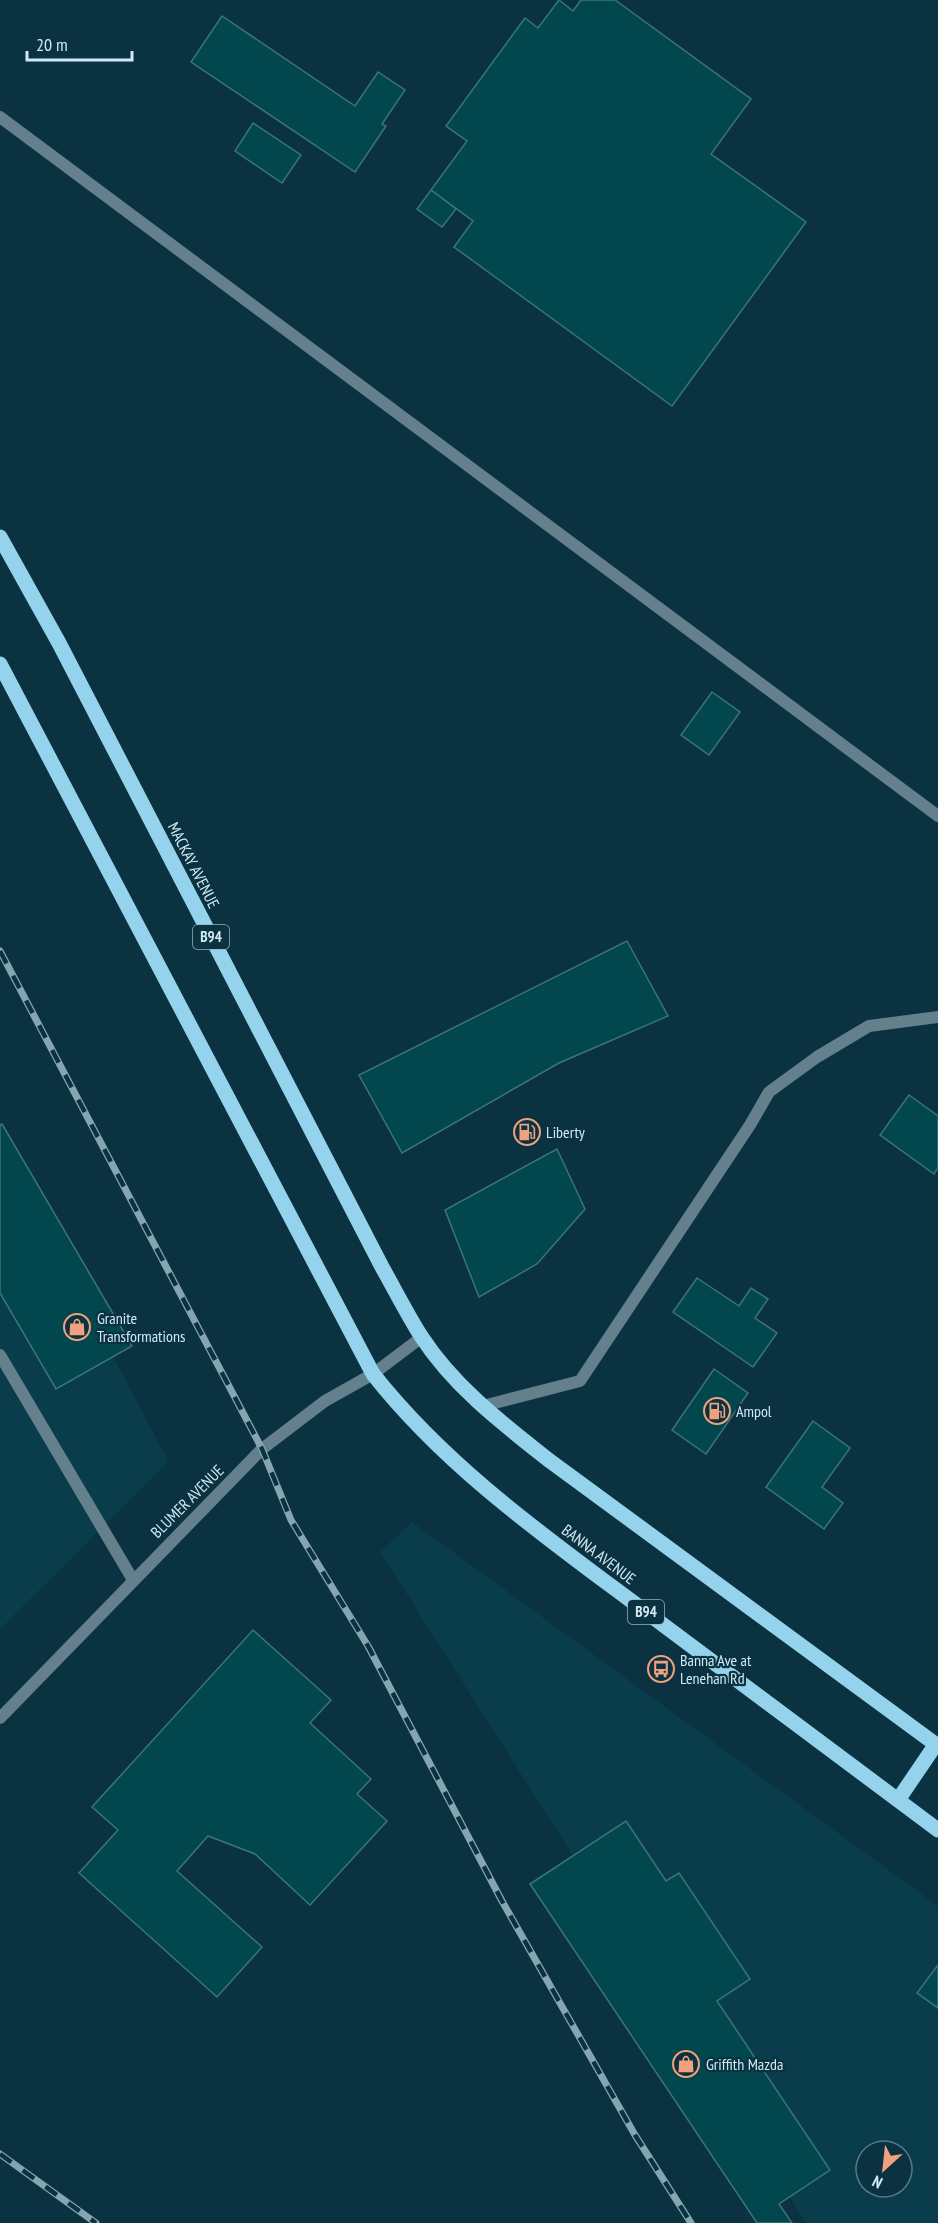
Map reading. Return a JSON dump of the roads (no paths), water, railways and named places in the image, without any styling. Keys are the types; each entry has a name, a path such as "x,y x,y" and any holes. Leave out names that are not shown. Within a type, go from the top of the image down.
{"main road":[{"name":"MACKAY AVENUE","path":"0,537 64,654 377,1259 422,1337"},
{"name":"B94","path":"0,664 372,1374"},
{"name":"B94","path":"422,1337 443,1364 483,1407 550,1461 937,1744"},
{"name":"BANNA AVENUE","path":"372,1374 423,1431 512,1510 938,1830"},
{"path":"898,1800 937,1744"}],"street":[{"path":"0,117 938,816"},
{"path":"483,1407 580,1381 750,1125 769,1092 818,1057 869,1026 938,1017"},
{"name":"BLUMER AVENUE","path":"0,1718 262,1449 325,1401 372,1374 422,1337"},
{"path":"0,1356 133,1580"}],"railway":[{"path":"0,951 262,1449 291,1520 368,1646 502,1901 635,2135 691,2223"},
{"path":"0,2154 96,2223"}],"place":[{"name":"Liberty","path":"527,1132"},
{"name":"Granite Transformations","path":"77,1327"},
{"name":"Ampol","path":"717,1411"},
{"name":"Banna Ave at Lenehan Rd","path":"661,1669"},
{"name":"Griffith Mazda","path":"686,2064"}]}
